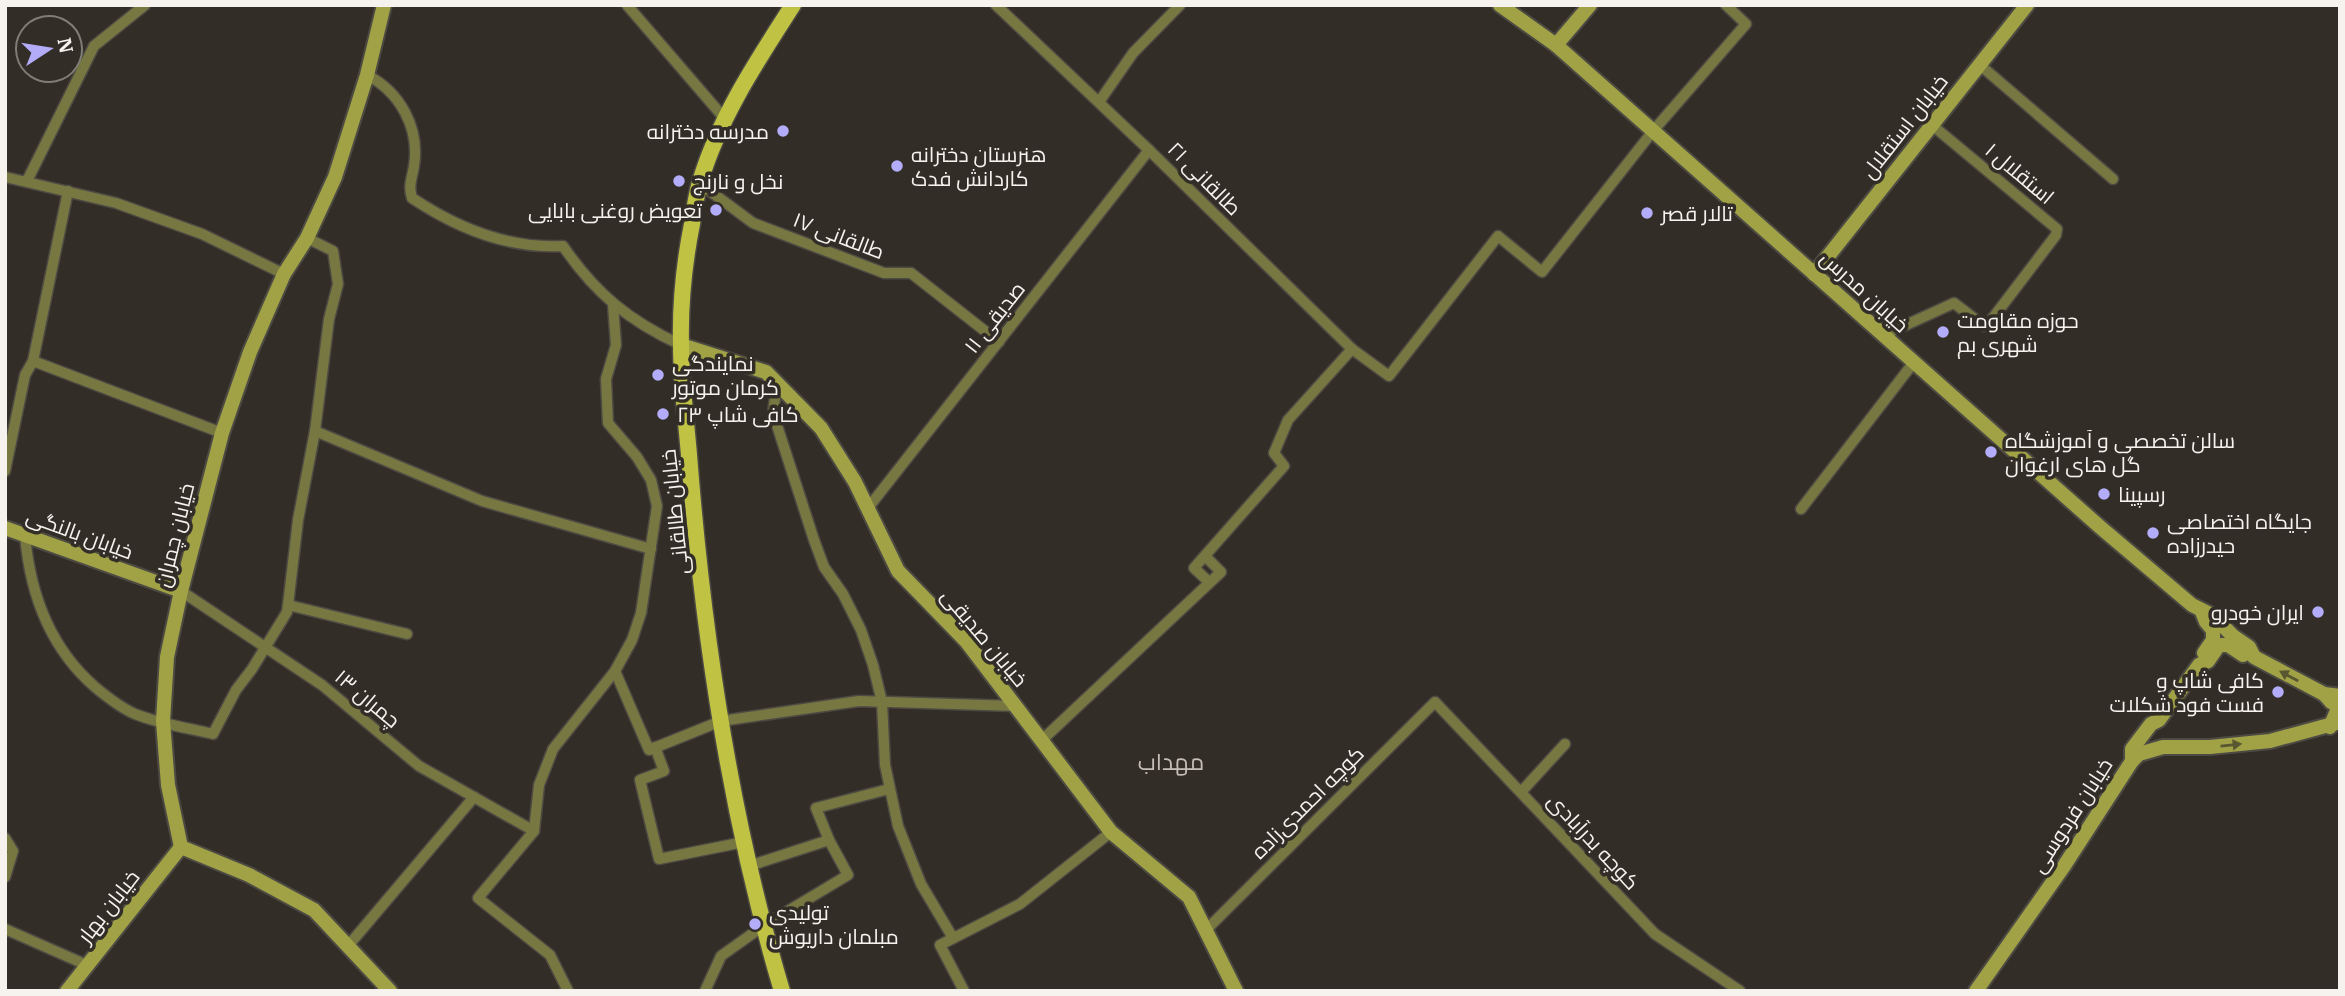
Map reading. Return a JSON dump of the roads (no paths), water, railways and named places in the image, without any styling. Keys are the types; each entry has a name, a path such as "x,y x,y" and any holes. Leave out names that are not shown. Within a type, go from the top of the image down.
{"main road":[{"name":"خیابان طالقانی","path":"782,991 749,866 721,721 695,538 681,345 684,262 699,183 725,119 793,5"},
{"name":"خیابان مدرس","path":"1500,5 1556,45 2100,527 2202,612 2213,615 2233,636 2249,647 2254,657 2324,694 2340,696"},
{"path":"1556,45 1590,5"},
{"name":"خیابان استقلال","path":"1814,274 2027,5"},
{"name":"خیابان چمران","path":"181,847 168,785 163,721 167,657 181,591 222,433 250,352 284,274 307,237 335,177 367,75 382,6"},
{"name":"خیابان صدیقی","path":"681,345 766,372 821,428 855,481 898,570 966,641 1111,832 1189,897 1236,991"},
{"name":"خیابان بالنگی","path":"5,527 181,591"},
{"path":"2199,666 2201,656 2213,640 2213,630 2202,612"},
{"path":"2199,666 2207,661 2219,645 2228,645 2244,655 2254,657"},
{"name":"خیابان فردوسی","path":"1977,990 2064,866 2132,761 2132,749 2151,724 2159,720 2199,666"},
{"path":"2132,761 2139,754 2163,747 2210,747 2270,741 2335,724 2339,706 2324,694"},
{"path":"2159,720 2153,735 2163,747"},
{"path":"181,847 250,875 314,910 390,991"},
{"name":"خیابان بهار","path":"67,991 181,847"}],"street":[{"path":"27,181 94,46 145,5"},
{"path":"627,5 725,119"},
{"name":"طالقانی ۲۱","path":"996,5 1352,349 1389,376 1498,236 1542,272 1653,131"},
{"path":"1099,102 1133,53 1180,5"},
{"path":"1653,131 1746,24 1726,5"},
{"path":"1980,65 2113,179"},
{"path":"367,75 379,81 397,98 409,119 415,143 414,167 409,182 412,198 444,219 495,238 548,247 563,246 581,272 613,305 650,331 681,345"},
{"name":"استقلال ۱","path":"1884,335 1954,303 1984,326 2056,235 2057,229 1932,125"},
{"name":"صدیقی ۱۱","path":"868,508 1149,150"},
{"path":"5,177 116,203 202,234 284,274"},
{"name":"طالقانی ۱۷","path":"699,183 753,223 884,273 911,273 999,342"},
{"path":"5,471 25,375 33,360 68,191"},
{"path":"25,535 27,566 35,597 47,626 63,653 83,677 134,714 213,734 236,690 287,612 298,520 315,431 329,319 338,284 333,251 307,237"},
{"path":"568,991 550,955 478,898 534,831 538,785 553,749 615,671 632,640 641,613 657,506 651,480 637,457 608,423 606,379 616,345 613,305"},
{"path":"1209,582 1194,568 1284,466 1274,453 1288,420 1352,349"},
{"path":"33,360 222,433"},
{"path":"1801,509 1914,362"},
{"path":"777,383 773,413 803,507 824,567 843,594 861,630 873,665 882,702 882,733 889,789 908,856 930,903 953,938"},
{"path":"315,431 482,501 652,549"},
{"path":"1042,740 1221,572 1205,556"},
{"name":"چمران ۱۳","path":"181,591 323,685 419,766 534,831"},
{"path":"288,605 407,634"},
{"path":"615,671 664,771 640,780 659,859 744,842"},
{"path":"652,748 721,721 859,701 1015,706"},
{"name":"کوچه بدرآبادی","path":"1436,702 1656,934 1740,991"},
{"name":"کوچه احمدی‌زاده","path":"1206,930 1436,702"},
{"path":"1521,792 1565,744"},
{"path":"705,991 721,956 763,926 848,875 816,808 889,789"},
{"path":"348,946 474,797"},
{"path":"964,991 940,945 1020,904 1111,832"},
{"path":"5,838 13,851 5,877"},
{"path":"749,866 829,840"},
{"path":"5,929 89,966"}],"place":[{"name":"مدرسه دخترانه","path":"783,131"},
{"name":"هنرستان دخترانه کاردانش فدک","path":"897,166"},
{"name":"نخل و نارنج","path":"679,181"},
{"name":"تعویض روغنی بابایی","path":"716,210"},
{"name":"تالار قصر","path":"1647,213"},
{"name":"حوزه مقاومت شهری بم","path":"1943,332"},
{"name":"نمایندگی کرمان موتور","path":"658,375"},
{"name":"کافی شاپ ۲۳","path":"663,414"},
{"name":"سالن تخصصی و آموزشگاه گل های ارغوان","path":"1991,452"},
{"name":"رسپینا","path":"2104,494"},
{"name":"جایگاه اختصاصی حیدرزاده","path":"2153,533"},
{"name":"ایران خودرو","path":"2318,612"},
{"name":"کافی شاپ و فست فود شکلات","path":"2278,692"},
{"name":"تولیدی مبلمان داریوش","path":"755,924"}],"district":[{"name":"مهداب","path":"1171,761"}]}
